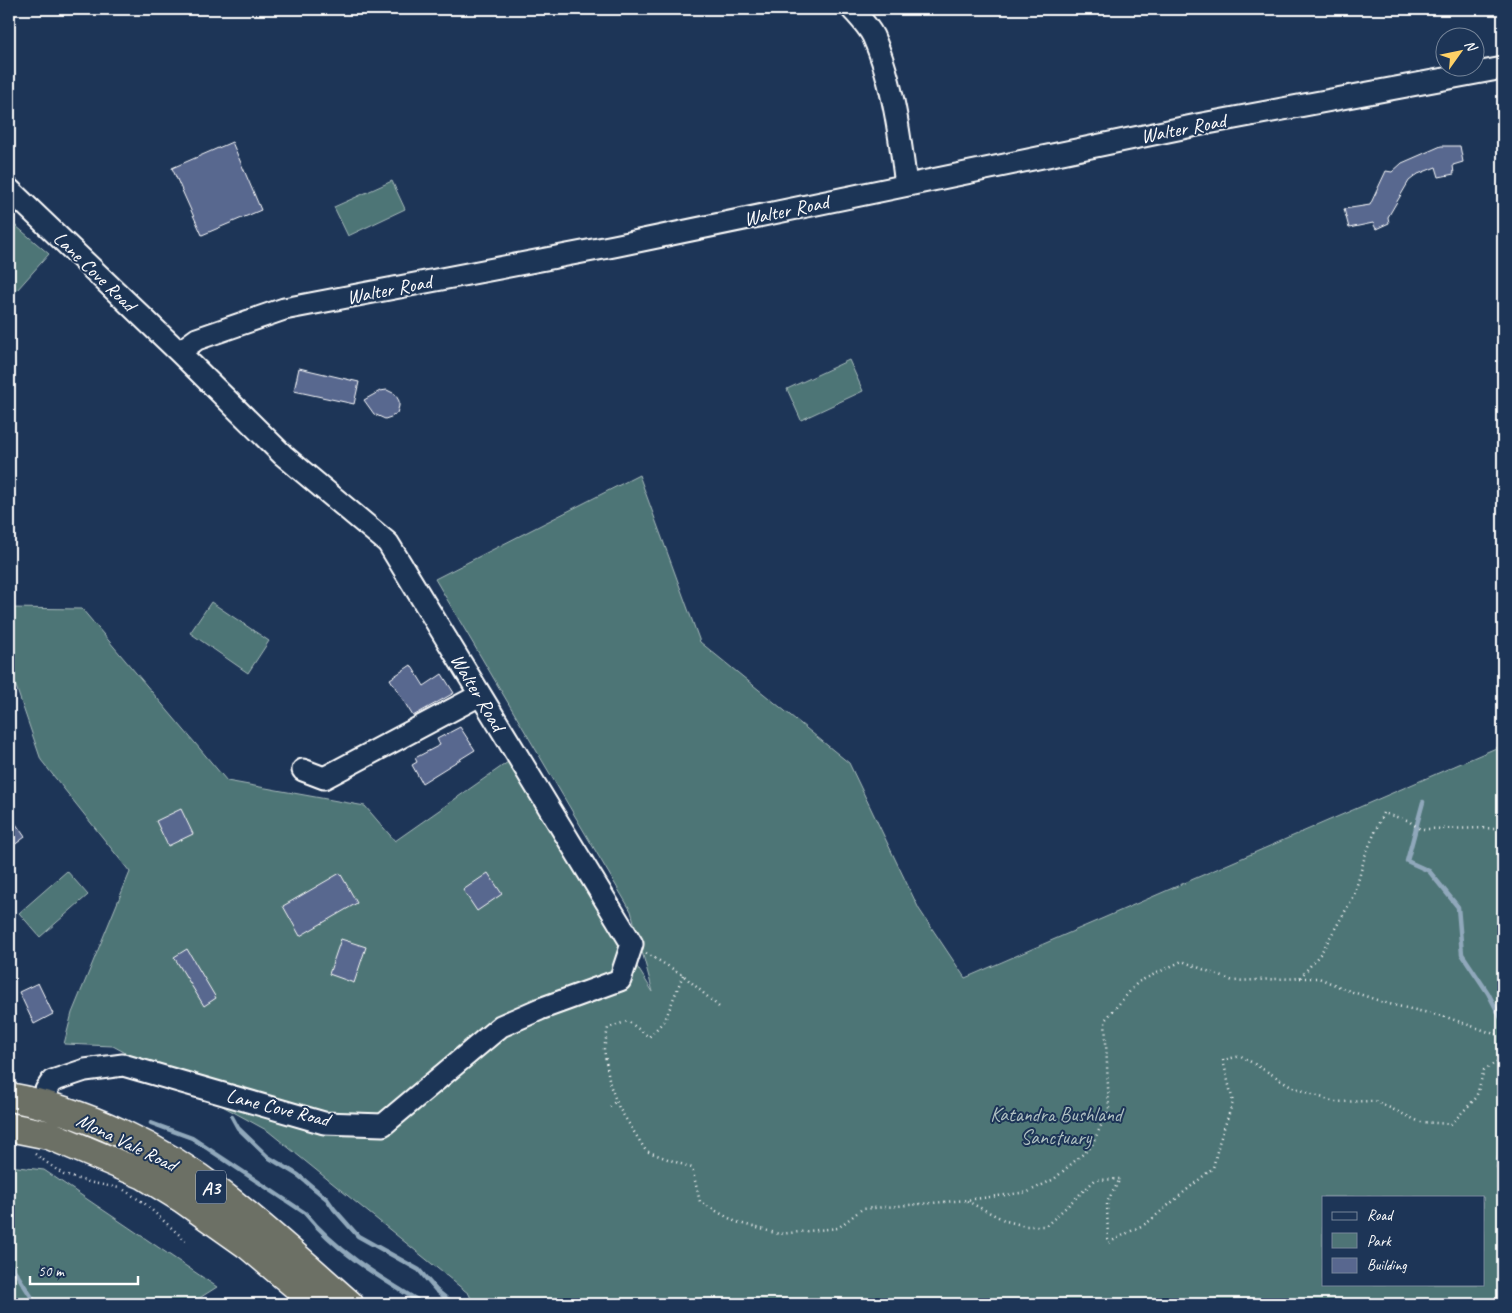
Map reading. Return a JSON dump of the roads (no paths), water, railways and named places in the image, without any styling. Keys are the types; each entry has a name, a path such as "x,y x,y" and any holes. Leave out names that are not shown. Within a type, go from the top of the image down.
{"highway":[{"name":"Mona Vale Road","path":"9,1097 49,1107 103,1125 171,1161 220,1193 263,1228 349,1304"},
{"name":"Mona Vale Road","path":"9,1127 49,1135 144,1175 183,1199 248,1245 318,1304"}],"street":[{"path":"852,9 872,35 886,74 901,148 906,185"},
{"name":"Walter Road","path":"501,1026 540,1009 620,980 632,944 388,544 283,455 181,354 186,347 197,339 284,309 614,246 1196,125 1503,68"},
{"name":"Lane Cove Road","path":"9,189 181,354"},
{"path":"303,770 324,778 480,695"},
{"name":"Lane Cove Road","path":"49,1107 46,1090 52,1081 85,1070 123,1065 324,1122 383,1125 501,1026"}],"waterway":[{"path":"1423,802 1407,861 1429,871 1458,907 1462,954 1488,993 1503,1022"},
{"path":"232,1117 238,1128 268,1157 298,1175 327,1199 358,1236 419,1270 436,1290 447,1299 459,1304"},
{"path":"1498,1167 1503,1120"},
{"path":"151,1123 192,1138 305,1213 330,1239 357,1261 421,1304"},
{"path":"9,1262 36,1304"}],"park label":[{"name":"Katandra Bushland Sanctuary","path":"1056,1126"}]}
